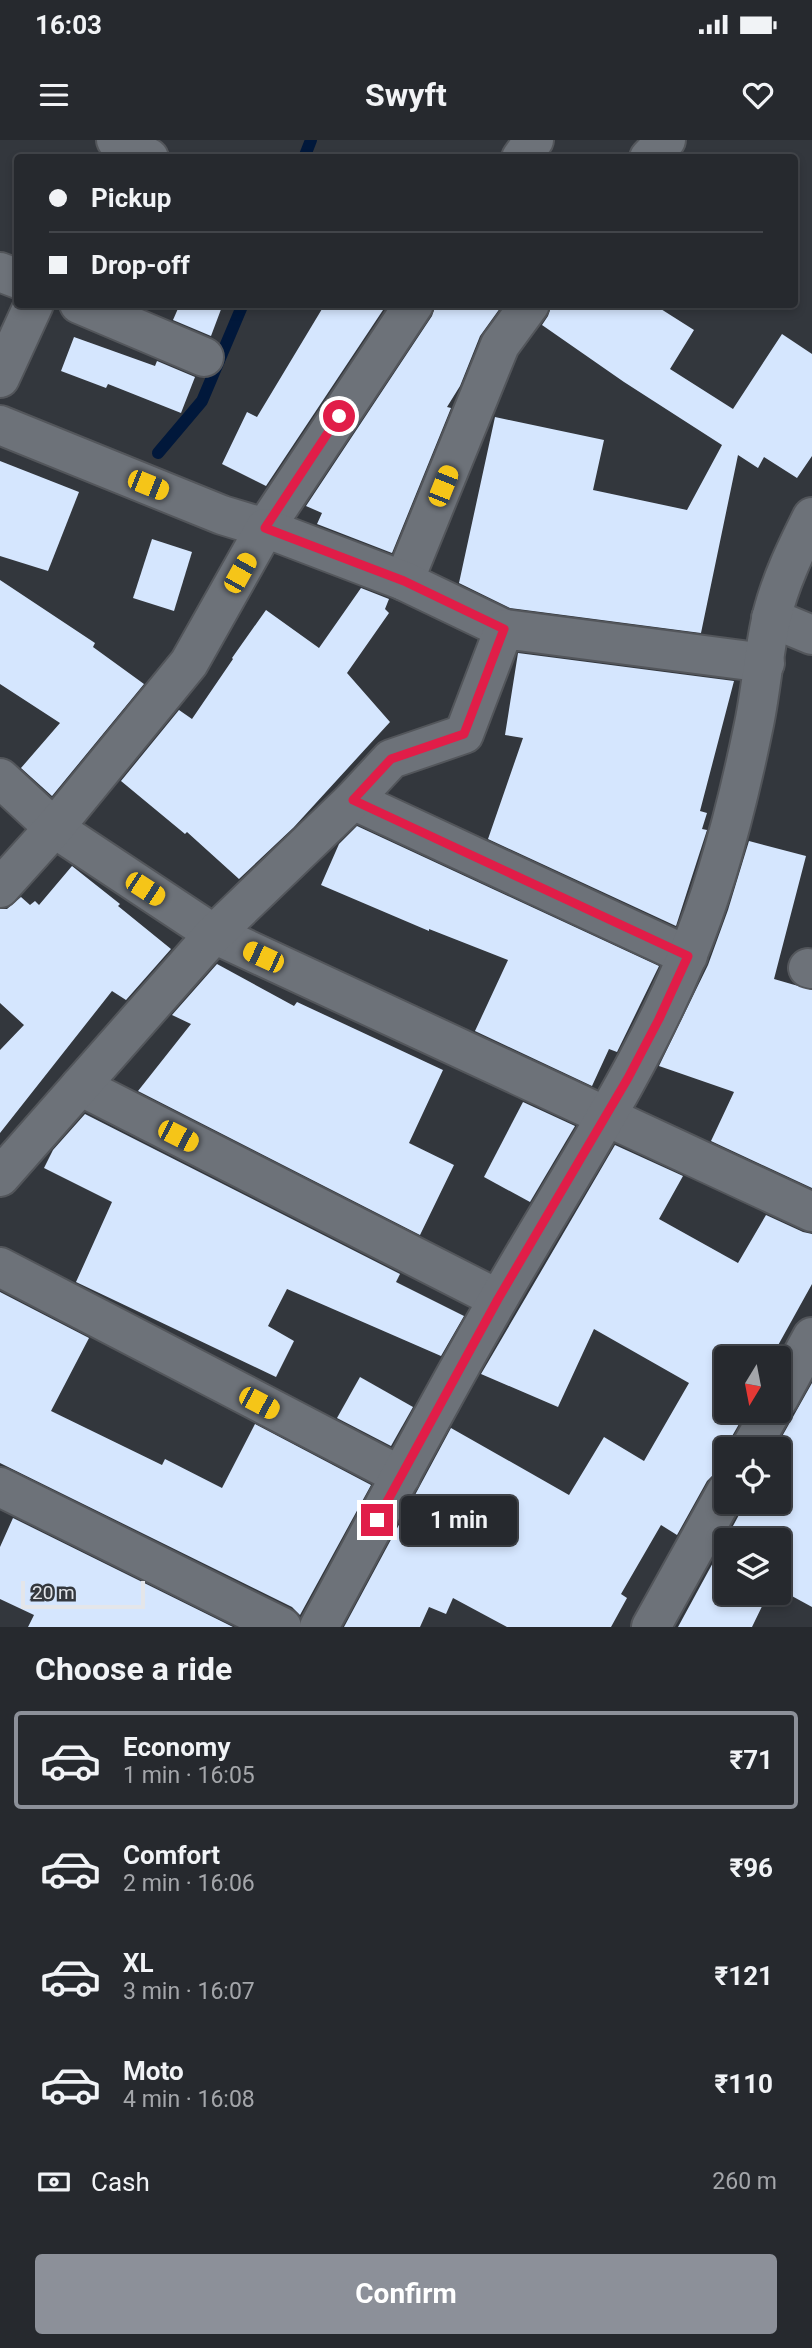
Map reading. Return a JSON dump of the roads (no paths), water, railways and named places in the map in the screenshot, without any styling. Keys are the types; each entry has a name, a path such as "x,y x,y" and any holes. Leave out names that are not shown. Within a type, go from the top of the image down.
{"street":[{"path":"116,140 142,154"},
{"path":"653,154 666,140"},
{"path":"0,379 32,308"},
{"path":"88,308 204,357"},
{"path":"0,888 54,828 189,663 265,528 411,308"},
{"path":"404,581 500,345 527,308"},
{"path":"0,425 222,515 265,528 404,581 504,629 765,663"},
{"path":"319,1627 498,1299 607,1116 659,1019 688,956 721,860 743,781 771,618 795,553 812,517"},
{"path":"771,618 812,635"},
{"path":"0,1177 214,934 353,800 391,759 464,734 504,629"},
{"path":"0,778 54,828 214,934 812,1212"},
{"path":"353,800 688,956"},
{"path":"80,1086 498,1299"},
{"path":"0,1267 401,1476"},
{"path":"791,1376 812,1337"},
{"path":"0,1488 282,1627"},
{"path":"651,1627 714,1514"}],"waterway":[{"path":"306,154 311,140"},
{"path":"158,453 202,401 241,308"}]}
